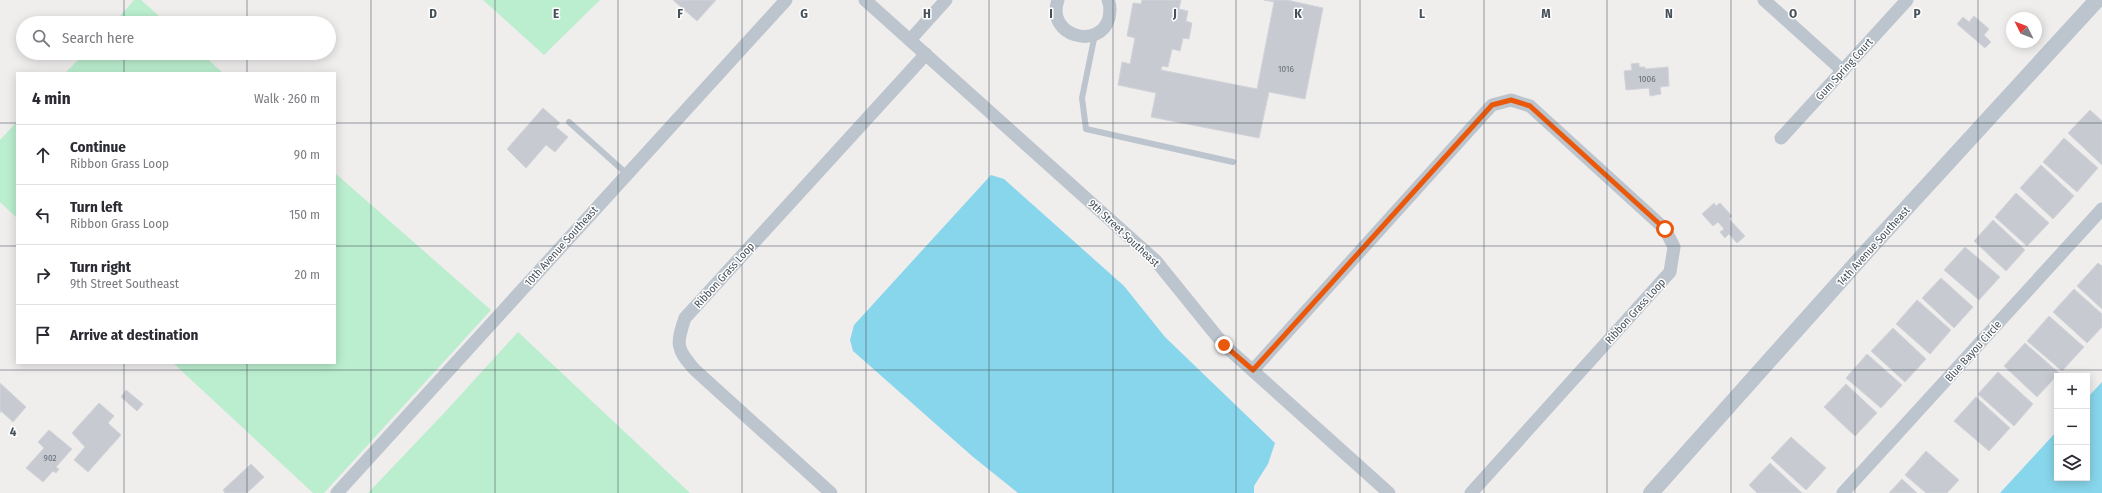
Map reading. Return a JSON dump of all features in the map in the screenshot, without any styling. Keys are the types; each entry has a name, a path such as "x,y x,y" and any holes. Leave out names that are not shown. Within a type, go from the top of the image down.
{"street":[{"name":"10th Avenue Southeast","path":"337,493 786,0"},
{"name":"9th Street Southeast","path":"865,0 1156,261 1224,345 1389,493"},
{"path":"910,40 946,0"},
{"path":"1053,2 1059,22 1064,29 1079,36 1096,34 1103,28 1108,21 1110,12 1108,0"},
{"path":"1764,0 1843,71"},
{"name":"Gum Spring Court","path":"1781,138 1907,0"},
{"name":"14th Avenue Southeast","path":"1651,493 1868,250 2097,0"},
{"name":"Ribbon Grass Loop","path":"831,493 695,370 680,354 679,336 685,318 926,54"},
{"name":"Ribbon Grass Loop","path":"1253,370 1492,105 1511,100 1530,106 1665,229 1674,247 1670,272 1471,493"},
{"name":"Blue Bayou Circle","path":"1844,493 2102,209"}],"lane":[{"path":"1096,34 1082,98 1086,129 1233,162"},
{"path":"569,122 628,174"}],"green space":[{"path":"134,0 141,0 159,16 120,16"},
{"path":"483,0 600,0 544,55"},
{"path":"78,60 209,60 222,72 66,72"},
{"path":"16,123 16,217 0,202 0,140"},
{"path":"336,174 491,310 324,493 313,493 174,364 336,364"},
{"path":"518,332 690,493 368,493"}],"water":[{"path":"991,175 1004,179 1124,286 1165,337 1275,443 1268,464 1254,486 1254,493 1018,493 972,456 853,351 850,340 854,325"},
{"path":"2102,382 2102,493 2000,493 2054,434 2054,481 2090,481 2090,395"}],"building":[{"path":"673,0 716,0 697,21"},
{"path":"1142,0 1181,0 1179,9 1188,11 1186,21 1192,23 1189,39 1183,38 1180,51 1172,49 1168,67 1162,66 1161,70 1257,89 1274,2 1264,0 1287,0 1323,8 1305,99 1269,92 1259,138 1151,117 1156,93 1118,85 1122,62 1130,64 1135,38 1127,36 1133,3 1141,4"},
{"path":"1974,16 1989,29 1984,35 1991,42 1985,48 1957,24 1963,17 1969,22"},
{"path":"1639,63 1639,67 1645,67 1645,69 1668,67 1669,86 1660,87 1661,94 1650,96 1649,88 1626,90 1624,71 1632,70 1631,64"},
{"path":"543,108 560,123 556,127 568,137 555,152 546,145 526,168 507,149"},
{"path":"2090,110 2102,121 2102,165 2068,133"},
{"path":"2064,138 2098,168 2077,192 2043,162"},
{"path":"2041,165 2074,196 2053,219 2020,188"},
{"path":"2016,193 2049,223 2027,246 1995,217"},
{"path":"1714,203 1716,206 1720,203 1732,216 1729,219 1745,236 1737,243 1729,234 1725,238 1720,232 1724,229 1718,222 1713,226 1702,214"},
{"path":"1993,220 2025,250 2006,271 1974,241"},
{"path":"1965,247 2000,277 1979,300 1944,270"},
{"path":"2098,263 2102,266 2102,309 2077,286"},
{"path":"1941,278 1973,307 1954,328 1922,298"},
{"path":"2074,289 2102,314 2102,327 2087,343 2053,312"},
{"path":"1917,300 1951,330 1930,354 1896,324"},
{"path":"2049,316 2084,347 2062,371 2027,341"},
{"path":"1893,328 1926,359 1905,382 1871,351"},
{"path":"2025,343 2059,373 2054,373 2054,378 2037,397 2004,366"},
{"path":"1867,354 1902,385 1881,408 1846,378"},
{"path":"1998,372 2033,404 2014,426 1978,394"},
{"path":"0,383 26,407 13,422 1,411 0,413"},
{"path":"1846,384 1877,413 1855,436 1824,407"},
{"path":"126,390 143,404 137,411 121,397"},
{"path":"1976,397 2010,428 1989,451 1954,421"},
{"path":"99,403 114,416 108,423 121,435 88,472 74,460 85,447 72,433"},
{"path":"49,430 72,449 56,467 59,469 56,473 53,471 43,482 26,468 44,448 38,442"},
{"path":"1791,437 1826,468 1806,490 1771,458"},
{"path":"1926,451 1959,480 1947,493 1926,493 1905,475"},
{"path":"1770,463 1802,493 1757,493 1749,485"},
{"path":"251,464 264,477 247,493 225,493 223,490"},
{"path":"1902,479 1917,493 1889,493"}],"route":[{"path":"1224,345 1253,370 1492,105 1511,100 1530,106 1665,229"}]}
